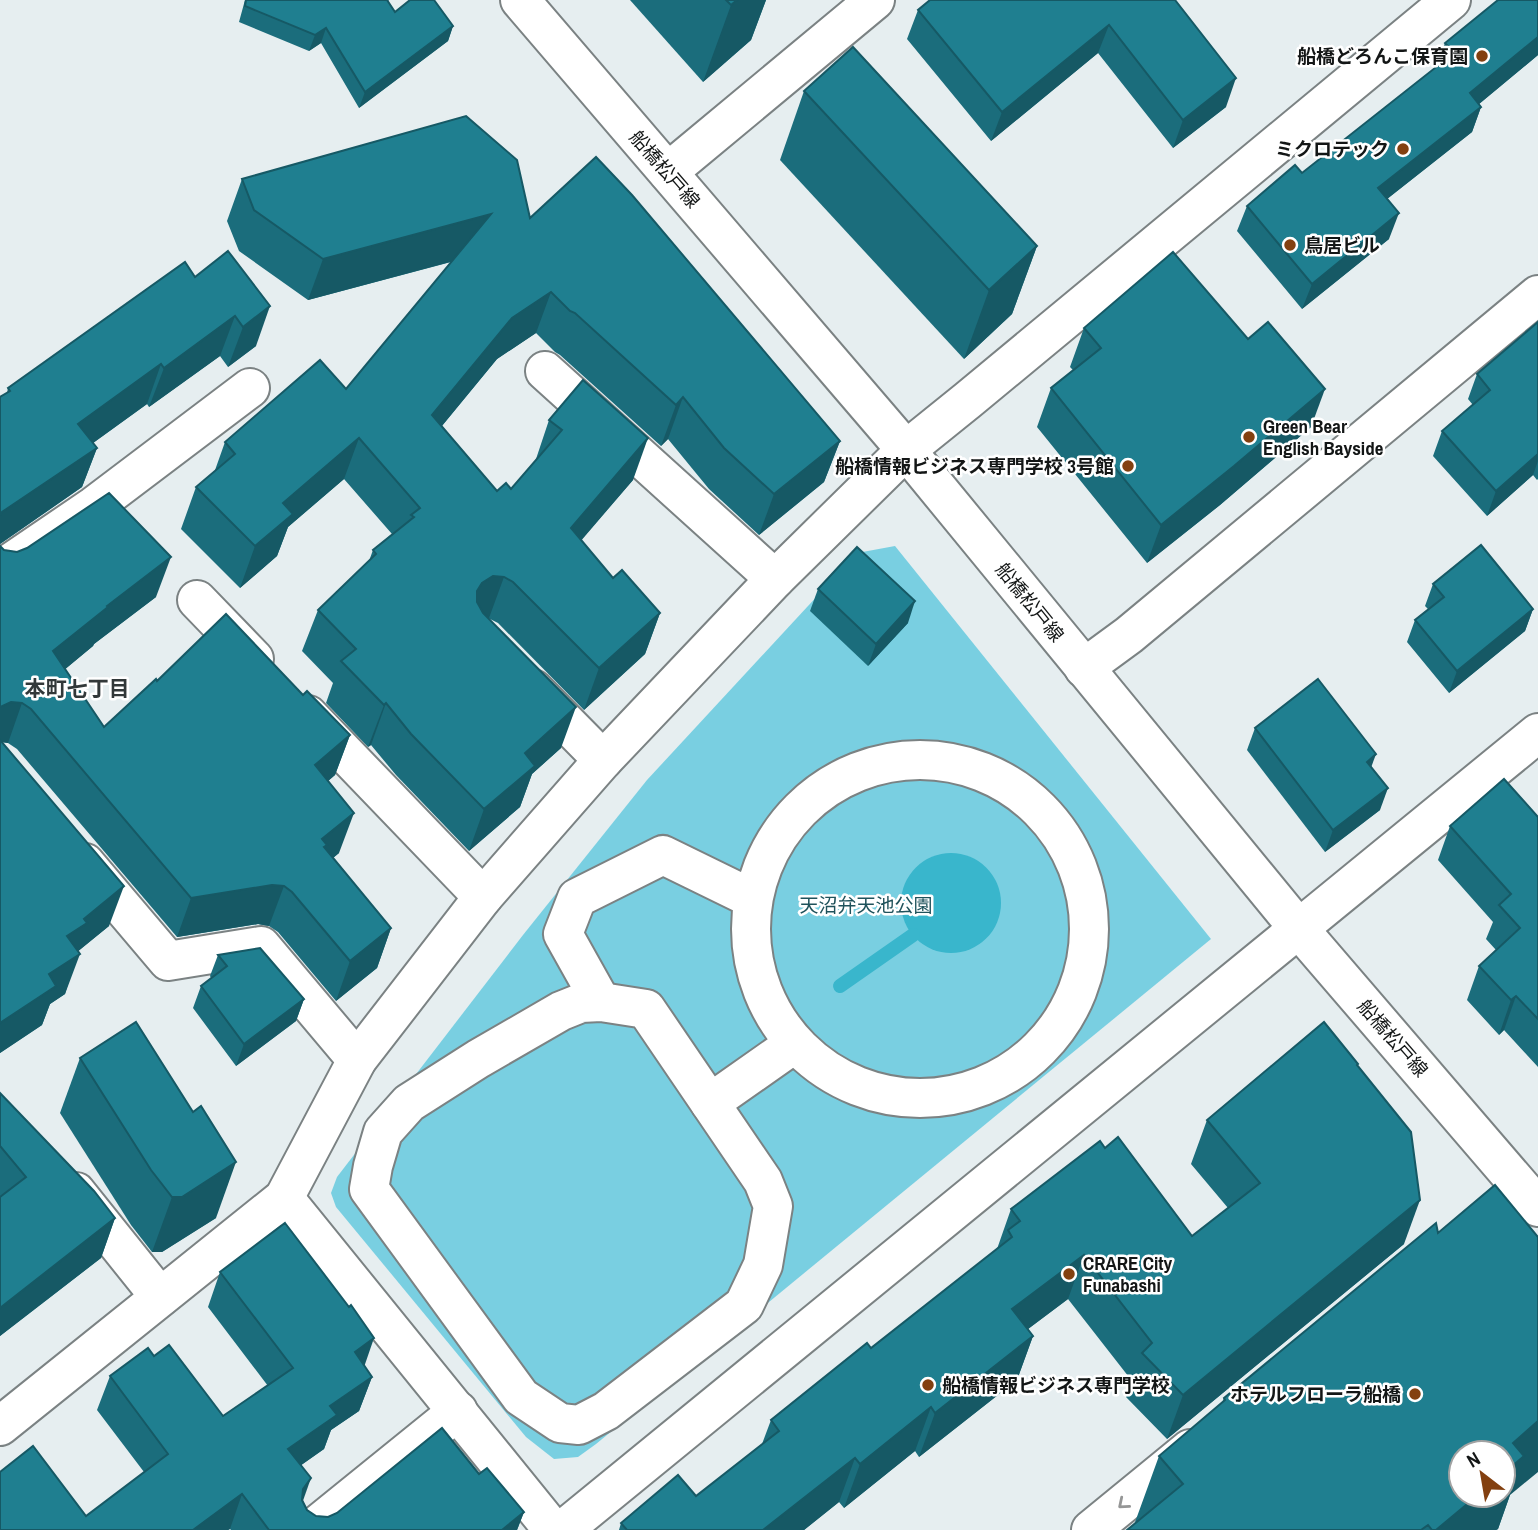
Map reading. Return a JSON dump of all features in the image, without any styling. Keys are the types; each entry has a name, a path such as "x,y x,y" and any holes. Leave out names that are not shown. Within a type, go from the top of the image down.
{"street":[{"name":"船橋松戸線","path":"520,0 906,450 1299,929 1538,1207"},
{"path":"668,172 875,0"},
{"path":"0,1426 284,1198 357,1060 483,897 603,760 775,579 906,450 1451,0"},
{"path":"1084,668 1129,635 1538,295"},
{"path":"545,371 775,579"},
{"path":"0,570 94,506 250,388"},
{"path":"197,600 483,897"},
{"path":"511,667 603,760"},
{"path":"563,1530 1538,733"},
{"path":"910,760 947,762 976,769 1000,780 1042,811 1067,844 1083,883 1088,903 1090,937 1080,985 1065,1018 1043,1045 1016,1069 976,1089 955,1095 911,1099 867,1091 847,1083 810,1060 794,1044 771,1012 756,976 751,951 753,899 767,855 779,835 810,800 840,780 883,764 910,760"},
{"path":"62,836 168,961 261,946 357,1060"},
{"path":"601,1002 563,934 577,898 663,855 753,899"},
{"path":"601,1002 646,1009 763,1181 773,1206 763,1265 744,1304 606,1411 579,1424 560,1423 520,1397 369,1189 383,1132 409,1102 561,1011 581,1003 601,1002"},
{"path":"710,1103 794,1044"},
{"path":"59,1170 160,1297"},
{"path":"1485,1205 1514,1178"},
{"path":"284,1198 553,1530"},
{"path":"311,1530 458,1411"},
{"path":"1091,1530 1219,1424"}],"green space":[{"name":"天沼弁天池公園","path":"895,546 1211,939 596,1444 578,1457 554,1459 526,1437 336,1207 331,1193 337,1177 523,935 647,780 857,553"}],"shaded area":[{"path":"951,853 970,857 986,868 997,884 1001,903 997,922 986,938 970,949 951,953 932,949 916,938 905,922 901,903 905,884 916,868 932,857"}],"building":[{"path":"246,0 387,0 395,12 410,0 434,0 453,26 365,92 326,28 315,35 245,6"},
{"path":"930,0 1175,0 1236,78 1183,120 1109,25 1002,112 918,10"},
{"path":"1498,0 1538,0 1538,37 1470,93 1481,107 1378,188 1399,213 1312,284 1247,206 1295,165 1302,173 1454,53 1445,43"},
{"path":"853,47 1037,246 989,290 804,91"},
{"path":"466,116 517,160 530,218 596,157 632,195 840,441 774,494 724,448 683,397 676,405 551,292 512,318 432,415 497,491 506,483 511,489 562,430 549,420 583,380 648,438 571,528 613,578 622,570 660,613 599,668 513,582 504,577 493,576 482,583 477,591 477,602 483,613 576,707 525,753 535,766 484,809 411,734 386,703 384,705 341,661 356,649 318,610 376,554 373,550 414,517 411,515 420,508 359,438 283,503 293,514 255,546 196,487 235,454 225,442 320,360 346,389 491,214 323,259 254,210 242,179"},
{"path":"228,251 270,306 243,327 235,316 164,368 161,364 78,424 97,448 0,515 0,397 10,391 8,388 185,262 195,277"},
{"path":"1173,252 1248,339 1268,322 1325,389 1161,525 1051,388 1101,348 1084,328"},
{"path":"1538,322 1538,454 1496,491 1442,431 1490,390 1477,374"},
{"path":"109,493 171,557 53,651 104,727 156,679 157,681 226,614 303,695 307,691 350,735 315,765 354,813 322,839 327,845 324,847 391,928 350,961 284,886 272,885 191,898 31,709 22,703 11,702 0,707 0,546 4,550 17,552 27,548"},
{"path":"1481,545 1533,609 1457,671 1415,620 1444,597 1433,584"},
{"path":"857,547 915,601 876,644 818,589"},
{"path":"1318,679 1376,754 1367,762 1388,788 1333,830 1255,728"},
{"path":"0,740 124,886 84,919 87,923 67,936 80,954 49,974 56,986 0,1023"},
{"path":"1504,779 1538,817 1538,1019 1516,996 1511,1000 1479,966 1520,928 1499,905 1511,894 1450,826"},
{"path":"260,948 304,999 244,1044 201,986 227,966 218,955"},
{"path":"136,1022 193,1112 201,1106 236,1162 182,1197 172,1197 151,1170 80,1058"},
{"path":"1324,1022 1411,1132 1420,1200 1183,1395 1142,1353 1152,1343 1084,1255 1012,1309 1033,1336 935,1413 931,1407 860,1464 855,1458 763,1530 627,1530 621,1523 678,1475 696,1496 779,1431 771,1420 867,1343 871,1348 1012,1237 1008,1230 1020,1221 1011,1209 1100,1141 1105,1148 1118,1137 1192,1236 1260,1183 1207,1120"},
{"path":"0,1093 94,1191 115,1218 0,1308 0,1197 26,1177 0,1146"},
{"name":"ホテルフローラ船橋","path":"1495,1185 1538,1237 1538,1421 1517,1439 1447,1439 1447,1509 1461,1509 1436,1530 1432,1530 1428,1525 1421,1530 1127,1530 1183,1484 1159,1456 1225,1400 1224,1398 1436,1223 1438,1233"},
{"path":"285,1223 374,1338 355,1352 372,1377 330,1406 337,1415 288,1449 311,1478 303,1489 302,1500 307,1510 316,1516 328,1517 337,1513 442,1428 479,1474 487,1468 524,1512 502,1530 269,1530 242,1494 193,1530 0,1530 0,1472 33,1446 86,1516 168,1454 110,1376 148,1348 154,1356 169,1345 223,1416 293,1368 220,1272"},
{"name":"ホテルフローラ船橋","path":"1517,1448 1524,1456 1517,1462"}],"waterway":[{"path":"840,986 913,935"}],"place":[{"name":"船橋どろんこ保育園","path":"1482,56"},
{"name":"ミクロテック","path":"1403,149"},
{"name":"鳥居ビル","path":"1290,245"},
{"name":"Green Bear English Bayside","path":"1249,437"},
{"name":"船橋情報ビジネス専門学校 3号館","path":"1128,466"},
{"name":"CRARE City Funabashi","path":"1069,1274"},
{"name":"船橋情報ビジネス専門学校","path":"928,1385"},
{"name":"ホテルフローラ船橋","path":"1415,1394"}],"district":[{"name":"本町七丁目","path":"77,688"}]}
